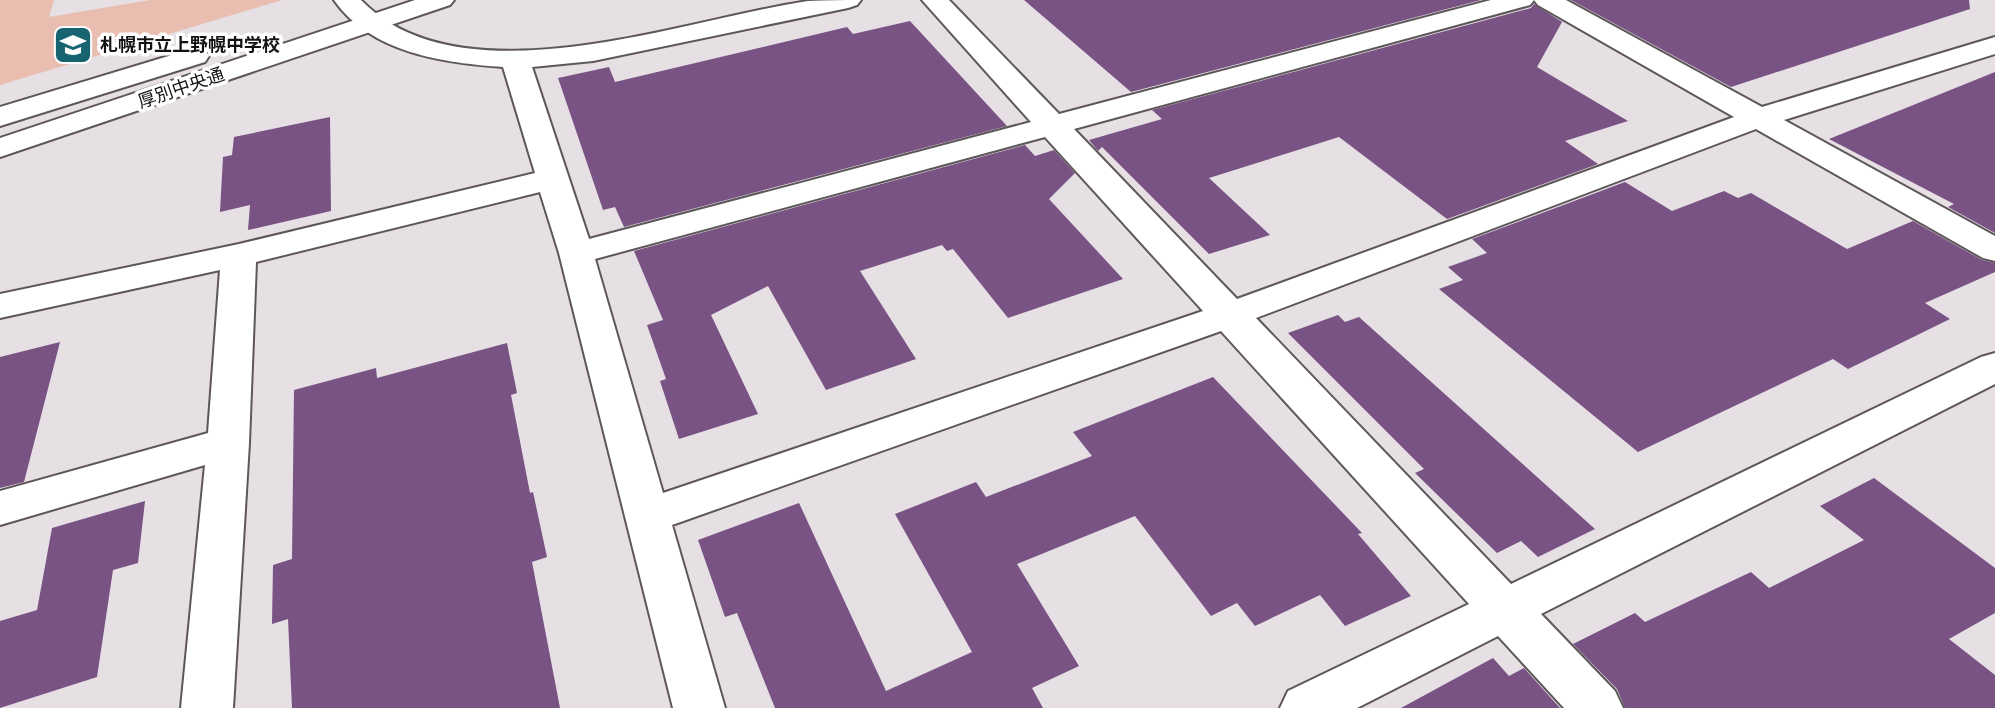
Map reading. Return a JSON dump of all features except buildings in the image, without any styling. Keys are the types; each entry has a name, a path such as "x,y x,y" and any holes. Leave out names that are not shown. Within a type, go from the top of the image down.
{"street":[{"name":"厚別中央通","path":"0,117 358,7 441,0"},
{"path":"358,7 408,42 459,53 515,59 572,56 848,0"},
{"path":"935,0 1597,708"},
{"path":"576,253 1521,0"},
{"path":"1547,0 1995,250"},
{"name":"厚別中央通","path":"0,148 358,7"},
{"path":"647,516 1229,315 1758,118 1995,45"},
{"path":"515,59 576,253 699,708"},
{"path":"0,306 239,255 552,178"},
{"path":"207,708 228,443 239,255"},
{"path":"1306,708 1995,367"},
{"path":"0,508 228,443"}],"shaded area":[{"name":"札幌市立上野幌中学校","path":"0,0 54,0 49,17 150,0 282,0 0,85"}],"place":[{"name":"札幌市立上野幌中学校","path":"73,45"}]}
